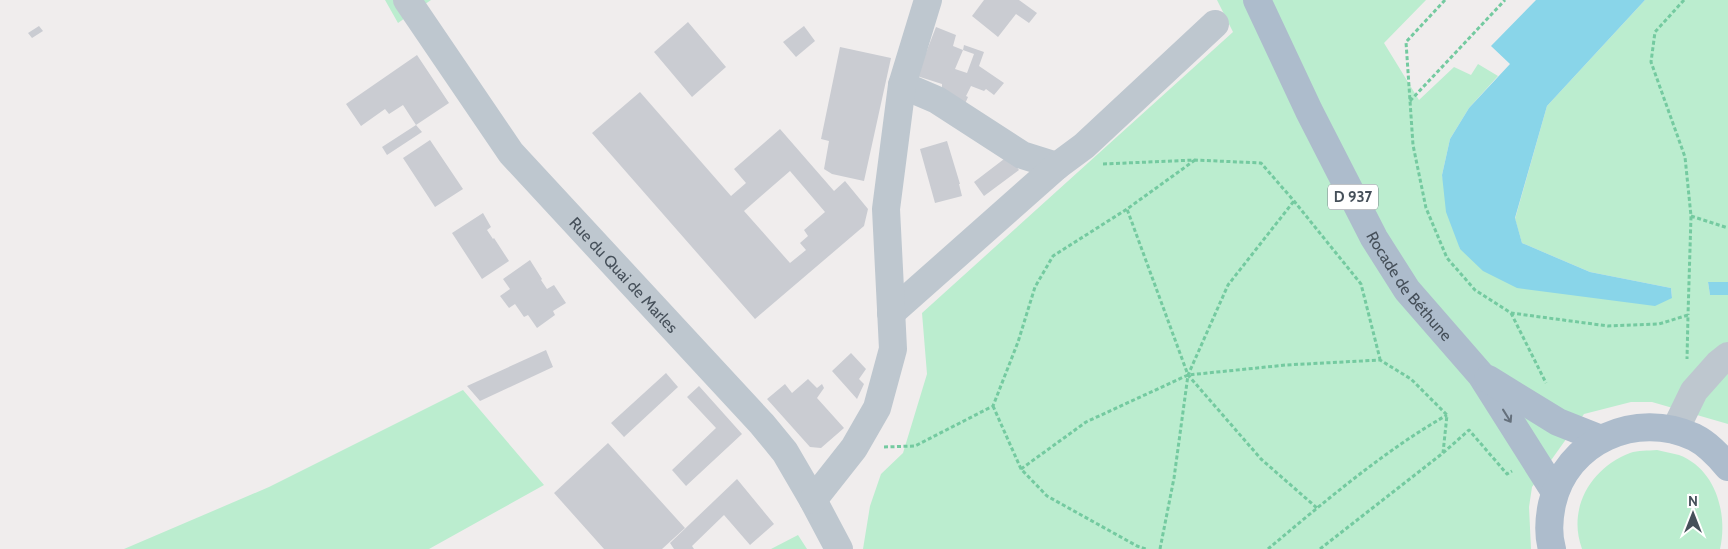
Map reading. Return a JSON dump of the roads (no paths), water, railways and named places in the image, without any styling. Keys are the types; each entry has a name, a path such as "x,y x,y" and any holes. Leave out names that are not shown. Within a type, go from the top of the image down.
{"main road":[{"name":"Rocade de Béthune","path":"1257,0 1309,111 1374,238 1407,290 1481,375 1555,492"},
{"name":"Rocade de Béthune","path":"1481,375 1558,422 1601,439"},
{"path":"1552,549 1549,518 1555,492 1566,470 1581,452 1601,439 1625,429 1650,426 1676,430 1695,438 1723,455"}],"street":[{"name":"Rue du Quai de Marles","path":"407,0 511,153 762,424 784,452 813,500 839,549"},
{"path":"813,500 854,448 877,408 893,349 886,209 902,85 928,0"},
{"path":"891,313 1057,166 1090,155 1215,24"},
{"path":"902,85 937,100 1022,155 1057,166"},
{"path":"1676,430 1694,391 1718,364 1728,356"}],"water":[{"path":"1536,0 1645,0 1547,106 1515,218 1522,243 1590,272 1671,288 1672,298 1655,306 1517,288 1483,271 1460,249 1446,212 1442,175 1450,139 1469,108 1510,64 1491,46"},
{"path":"1708,282 1728,282 1728,295 1710,295"}]}
